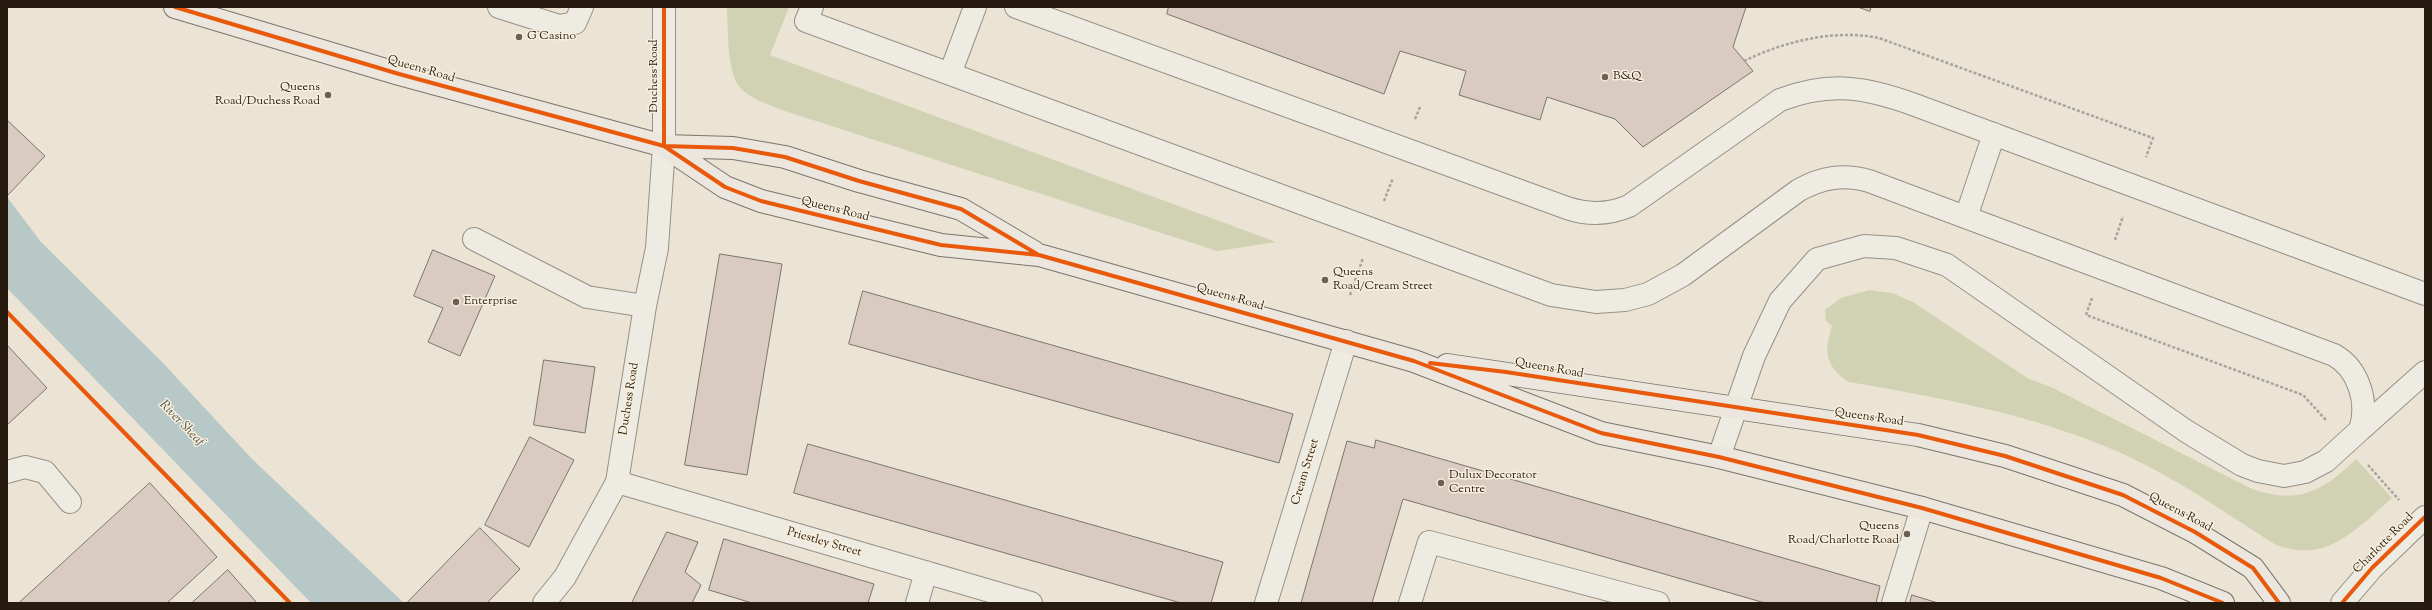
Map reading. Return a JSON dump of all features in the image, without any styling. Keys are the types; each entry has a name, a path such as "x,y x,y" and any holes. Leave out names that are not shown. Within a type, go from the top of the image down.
{"highway":[{"name":"Queens Road","path":"175,7 399,74 664,146 733,148 785,157 859,181 961,209 1039,255"},
{"name":"Queens Road","path":"664,146 725,187 761,202 941,246 1039,255 1414,361 1601,433 1719,457 1922,508 2161,578 2223,603"},
{"name":"Queens Road","path":"1414,361 1506,372 1918,436 2005,456 2098,485 2146,506 2220,546 2253,568 2279,603"}],"street":[{"path":"499,7 559,26 575,23 582,11 582,7"},
{"name":"Duchess Road","path":"544,603 565,577 617,482 645,306 657,248 664,146 664,7"},
{"path":"812,7 806,21 1539,292 1581,301 1625,300 1657,290 1683,275 1799,190 1826,178 1843,176 1864,180 2325,350 2343,360 2353,372 2361,392 2363,416 2353,436"},
{"path":"950,74 975,7"},
{"path":"1016,7 1566,208 1588,213 1610,213 1629,206 1772,104 1811,91 1849,88 1881,93 2425,294"},
{"path":"1966,217 1994,134"},
{"path":"474,239 587,297 645,306"},
{"path":"1719,457 1738,408 1754,356 1780,301 1817,259 1864,246 1896,248 1948,265 2186,431 2242,465 2258,471 2284,476 2305,472 2326,461 2425,372"},
{"name":"Cream Street","path":"1266,603 1346,341"},
{"path":"7,472 25,467 45,472 70,502"},
{"name":"Priestley Street","path":"617,482 1031,603"},
{"path":"1893,603 1922,508"},
{"name":"Charlotte Road","path":"2342,603 2372,568 2425,517"},
{"path":"1410,603 1429,542 1591,594 1658,603"},
{"path":"917,603 926,572"}],"path":[{"path":"1744,61 1783,46 1815,38 1850,35 1879,38 2153,138 2086,315 2302,395 2353,436 2396,496"}],"green space":[{"path":"727,7 789,7 770,55 1276,242 1217,251 779,109 747,94 739,86 735,79 730,60"},
{"path":"1869,290 1892,293 1913,302 2029,379 2051,387 2252,489 2283,496 2309,492 2321,487 2356,459 2392,498 2353,532 2340,540 2326,547 2311,550 2294,550 2276,545 2177,482 2114,450 2082,437 2050,426 1983,408 1848,382 1835,370 1828,357 1827,351 1829,335 1832,326 1826,321 1825,310 1841,298"}],"water":[{"name":"River Sheaf","path":"7,197 41,242 163,363 252,459 404,603 311,603 7,288"}],"building":[{"name":"B&Q","path":"1169,7 1746,7 1733,47 1753,71 1643,147 1615,119 1547,97 1540,120 1459,95 1466,71 1400,51 1384,94 1167,14"},
{"path":"1858,7 1871,7 1870,11"},
{"path":"7,120 45,156 7,196"},
{"name":"Enterprise","path":"433,250 495,276 460,356 428,342 443,308 414,296"},
{"path":"720,254 782,264 747,475 685,465"},
{"path":"863,291 1293,414 1279,463 849,344"},
{"path":"7,345 47,388 7,425"},
{"path":"544,360 595,367 585,433 534,425"},
{"path":"530,437 574,460 529,547 485,525"},
{"path":"1376,440 1880,586 1876,603 1765,603 1403,499 1372,603 1301,603 1347,441 1374,448"},
{"path":"808,444 1223,562 1211,603 1181,603 794,493"},
{"path":"150,483 217,557 167,603 19,603"},
{"path":"480,528 520,569 487,603 407,603"},
{"path":"667,532 698,542 685,572 701,585 692,603 632,603"},
{"path":"724,539 874,584 868,603 752,603 709,590"},
{"path":"228,570 257,603 192,603"},
{"path":"1912,595 1938,603 1910,603"}],"cycle path":[{"path":"175,7 399,74 664,146 733,148 785,157 859,181 961,209 1037,254"},
{"path":"664,7 664,146"},
{"path":"664,146 725,187 761,201 941,245 1039,255 1414,361 1601,433 1719,457 1922,508 2161,578 2223,603"},
{"path":"7,312 290,603"},
{"path":"1430,363 1506,372 1918,435 2005,456 2123,495 2195,532 2253,568 2279,603"},
{"path":"2342,603 2372,568 2425,517"}],"place":[{"name":"G Casino","path":"519,37"},
{"name":"B&Q","path":"1605,77"},
{"name":"Queens Road/Duchess Road","path":"328,95"},
{"name":"Queens Road/Cream Street","path":"1325,280"},
{"name":"Enterprise","path":"456,302"},
{"name":"Dulux Decorator Centre","path":"1441,483"},
{"name":"Queens Road/Charlotte Road","path":"1907,534"}]}
